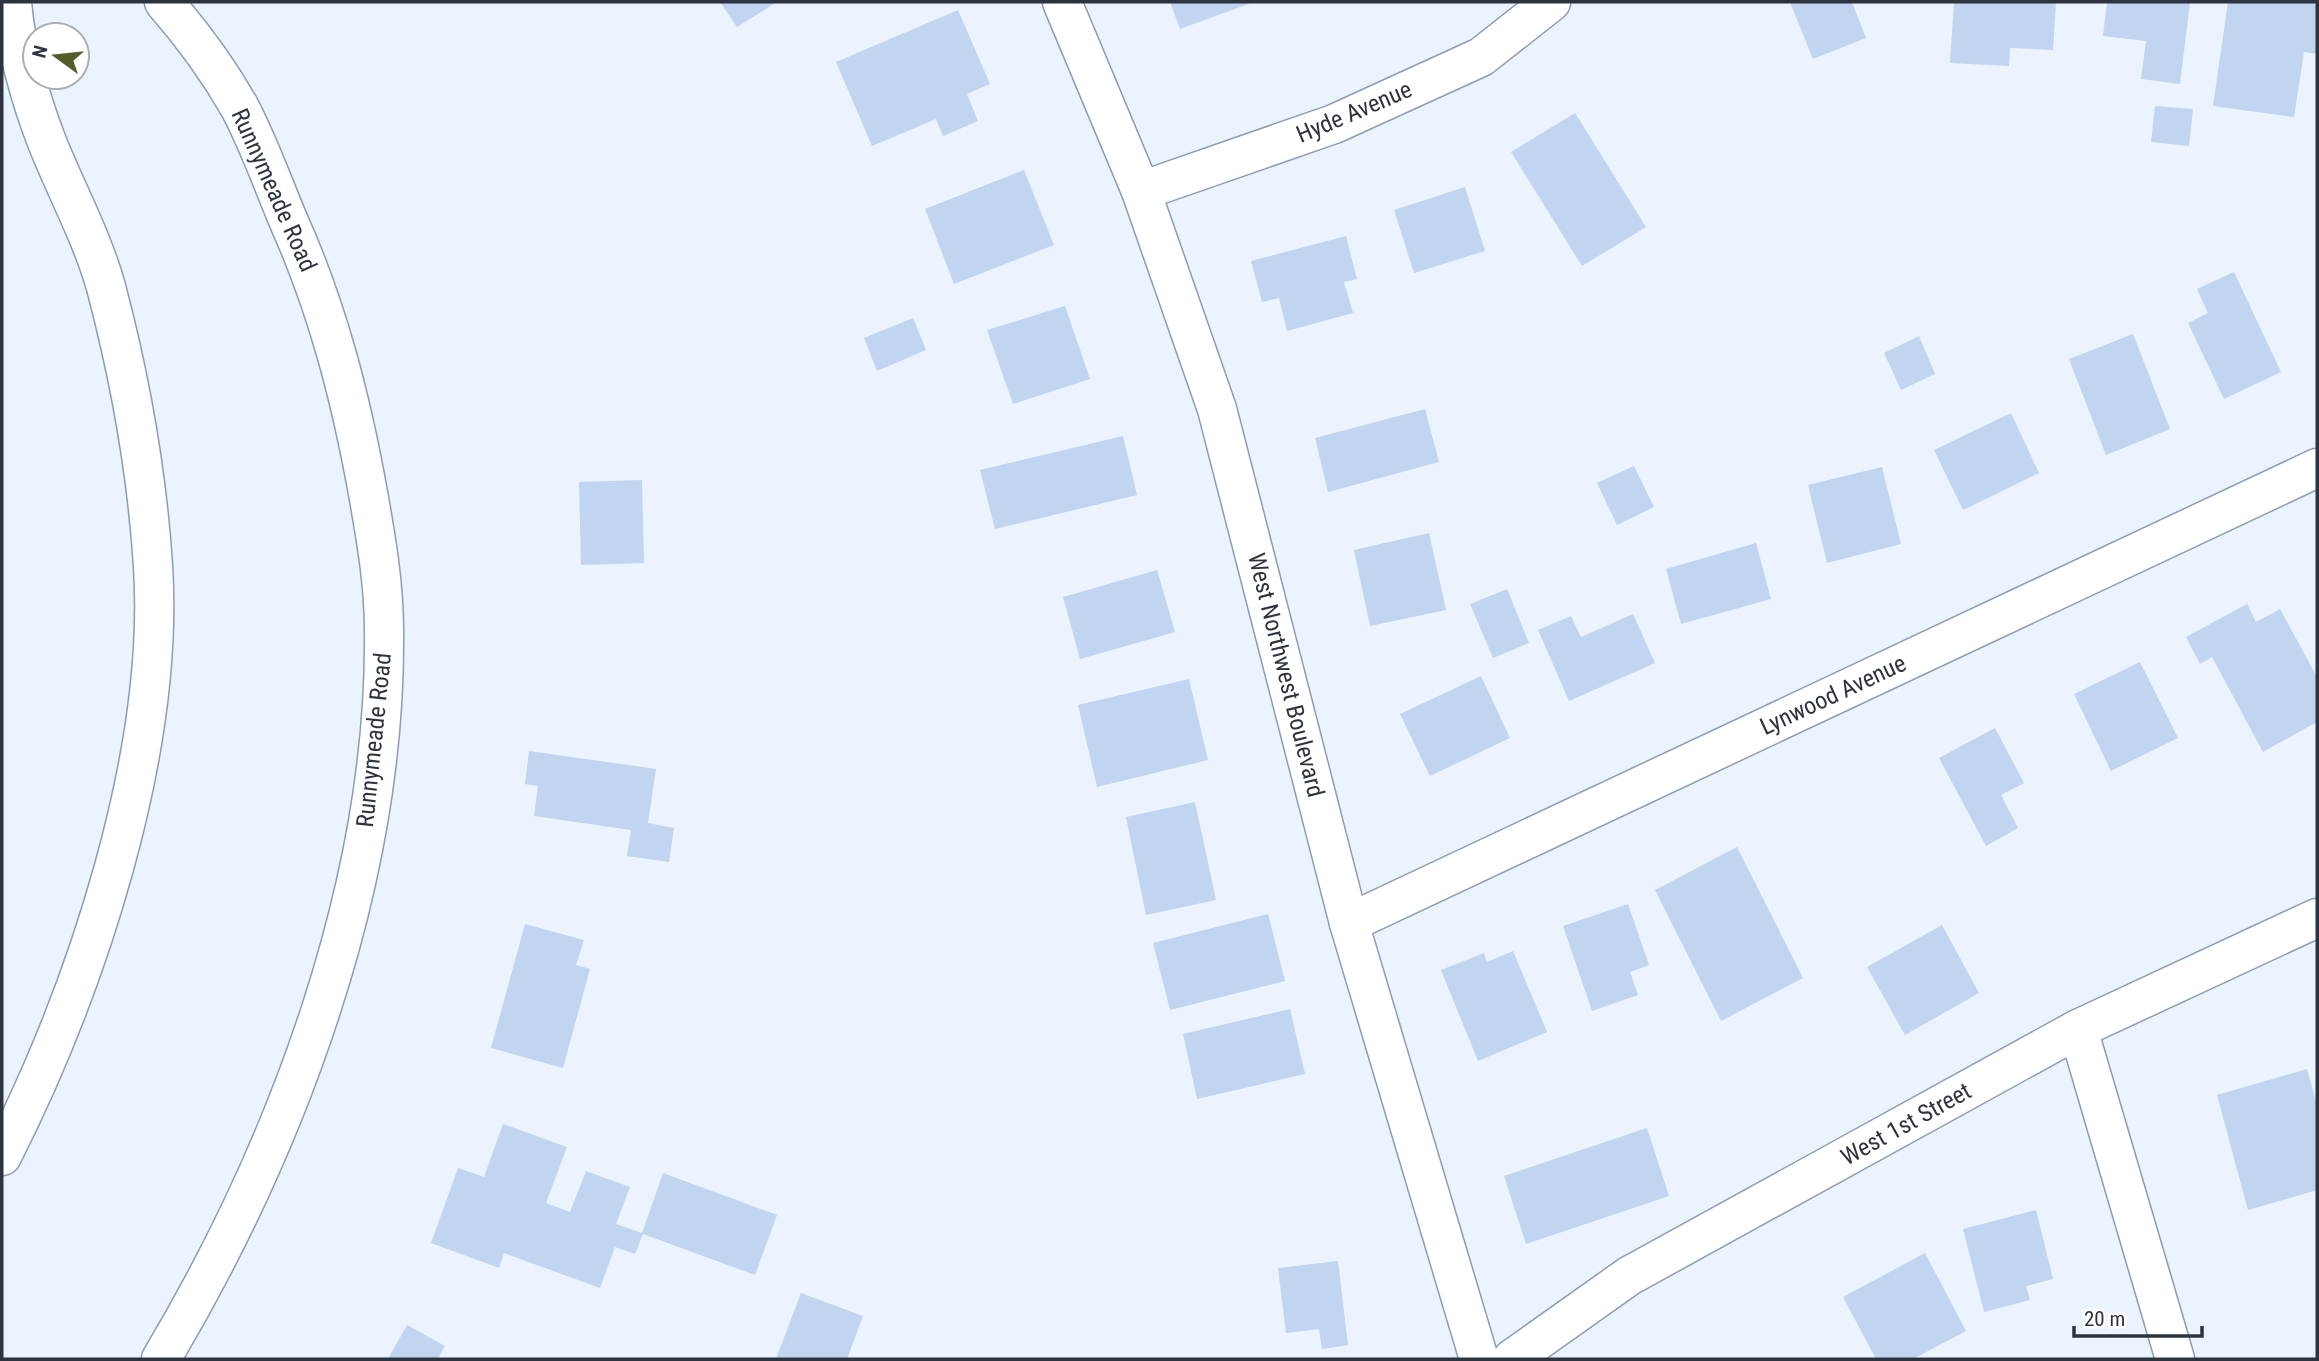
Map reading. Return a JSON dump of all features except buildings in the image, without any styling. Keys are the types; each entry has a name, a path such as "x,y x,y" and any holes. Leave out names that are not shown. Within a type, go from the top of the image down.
{"street":[{"name":"Runnymeade Road","path":"161,1359 190,1311 250,1189 308,1046 342,935 368,821 383,706 384,628 378,551 360,449 330,323 310,269 240,109 189,31 164,2"},
{"name":"West Northwest Boulevard","path":"1062,2 1142,191 1217,409 1349,923 1479,1359"},
{"name":"Hyde Avenue","path":"1142,191 1334,124 1481,57 1551,2"},
{"path":"2,1156 25,1111 70,1004 107,893 138,761 152,665 153,568 144,471 120,338 99,263 46,139 17,10"},
{"name":"Lynwood Avenue","path":"1349,923 2317,468"},
{"name":"West 1st Street","path":"1512,1359 1629,1276 2078,1029 2317,918"},
{"path":"2078,1029 2175,1359"}]}
